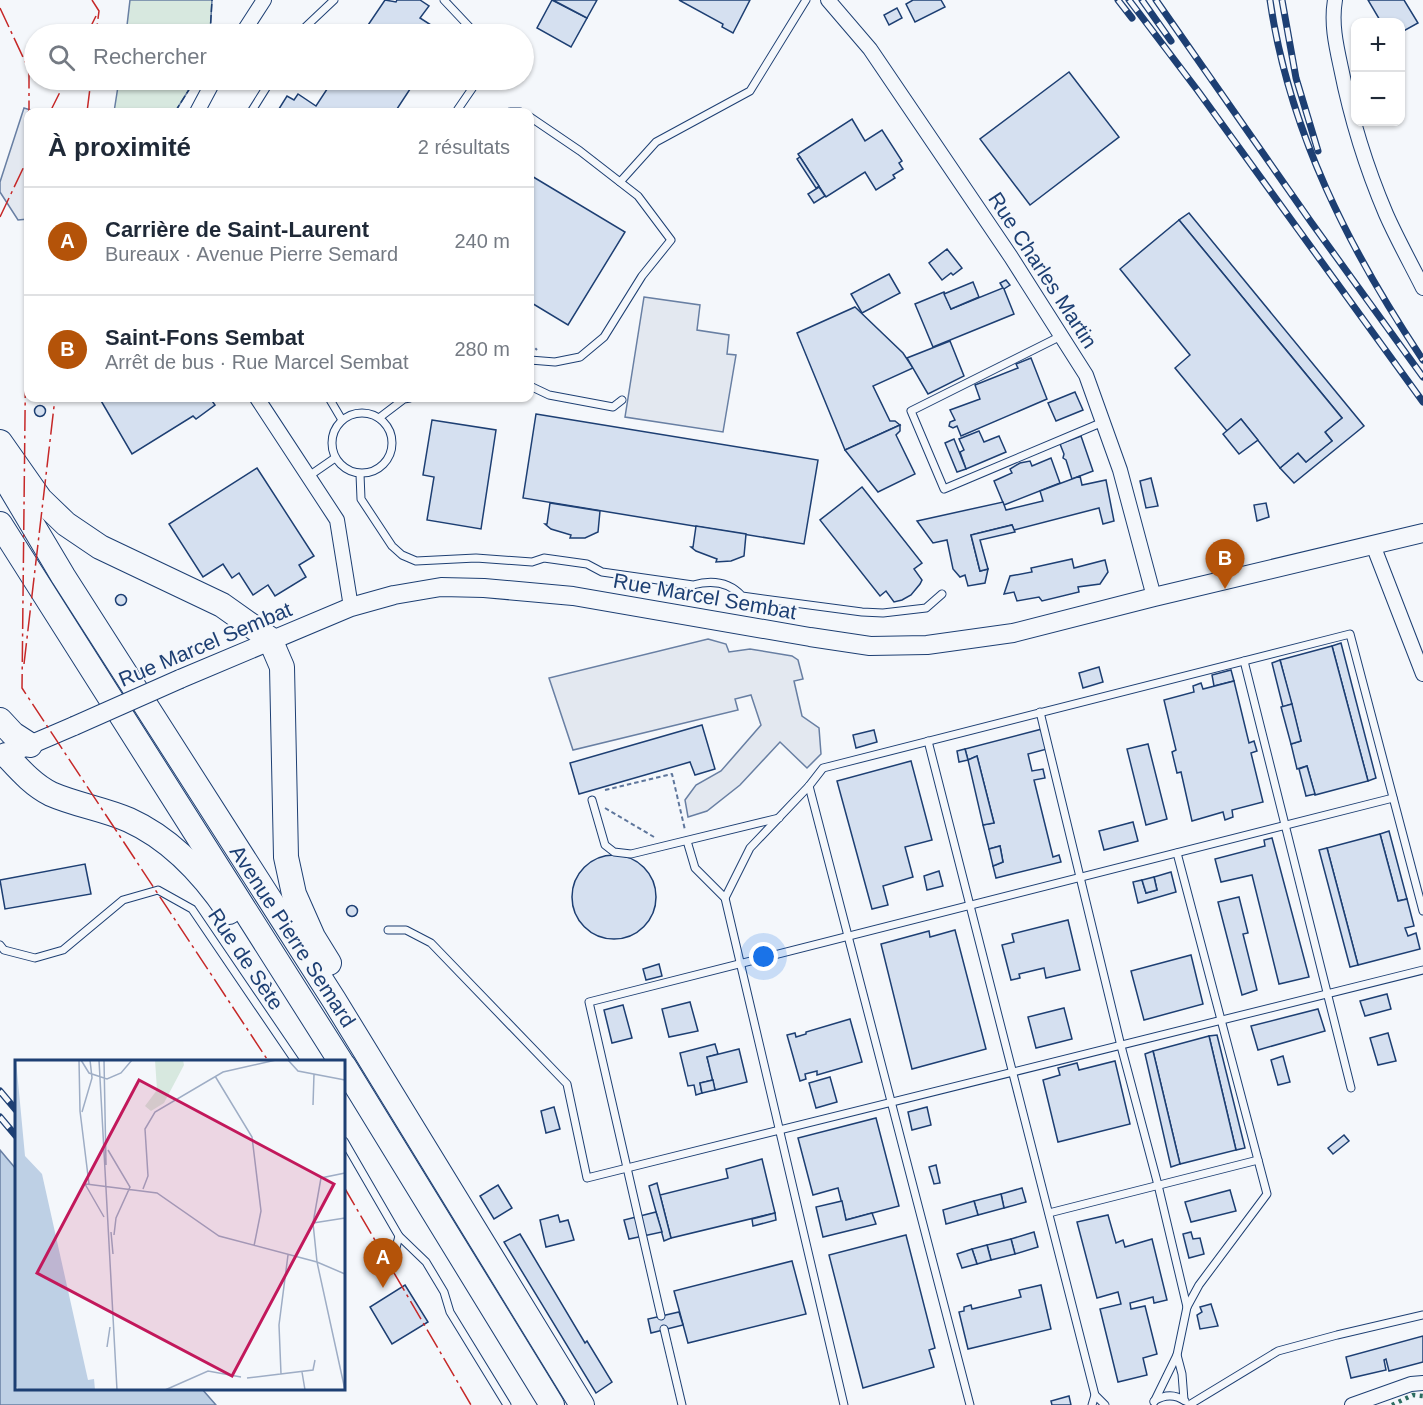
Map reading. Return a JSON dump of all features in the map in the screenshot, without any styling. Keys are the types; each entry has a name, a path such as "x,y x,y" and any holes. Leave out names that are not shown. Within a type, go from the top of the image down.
{"highway":[{"path":"0,442 40,499 66,524 100,547 222,605 270,639 282,668 286,857 294,894 313,937 333,969 334,1000"},
{"name":"Avenue Pierre Semard","path":"0,470 63,576 334,1000 582,1405"},
{"name":"Avenue Pierre Semard","path":"0,524 340,1060"},
{"path":"0,720 13,734 30,745"},
{"path":"3,757 27,778 51,794 132,821 177,850 215,892 252,947 275,957"},
{"path":"345,1068 552,1405"}],"main road":[{"name":"Rue Marcel Sembat","path":"3,757 270,639 351,606 394,595 441,587 484,588 573,596 810,637 870,645 927,645 1013,633 1423,533"}],"street":[{"path":"248,24 264,0"},
{"name":"Rue Charles Martin","path":"828,0 870,49 1011,257 1086,375 1120,470 1155,597"},
{"path":"1335,0 1333,16 1335,38 1363,153 1386,214 1423,288"},
{"path":"199,108 209,90"},
{"path":"260,402 337,519 351,606"},
{"path":"1374,545 1423,675"},
{"path":"1352,1405 1411,1384 1423,1383"}],"lane":[{"path":"309,24 334,0"},
{"path":"444,0 467,24"},
{"path":"620,182 656,142 750,92 806,0"},
{"path":"254,108 265,90"},
{"path":"459,108 471,90"},
{"path":"534,119 639,196 671,240 642,276 604,337 580,357 555,362 534,360"},
{"path":"1061,336 911,411 944,489 1102,422"},
{"path":"534,388 549,395 613,407 622,400"},
{"path":"331,402 342,420"},
{"path":"379,418 400,402"},
{"path":"370,414 379,418 391,433 393,442 387,461 370,473 350,472 335,458 332,438 336,428 342,420 351,415 370,414"},
{"path":"309,476 335,458"},
{"path":"360,474 362,500 392,546 402,555 416,561 476,558 532,562 544,558 587,564 602,572 693,585 705,582 733,586 742,596 862,612 883,613 926,608 942,594"},
{"path":"725,898 750,848 824,768 1350,634 1423,910"},
{"path":"1244,661 1352,1088"},
{"path":"1040,712 1121,1046 1158,1185 1186,1307"},
{"path":"928,741 1095,1395 1105,1405"},
{"path":"809,786 970,1405"},
{"path":"661,1316 589,1002 1393,798"},
{"path":"592,800 605,845 614,852 631,854 779,818"},
{"path":"687,840 695,868 725,898 844,1405"},
{"path":"1152,1403 1177,1355 1186,1307 1199,1285 1267,1194 1177,853"},
{"name":"Rue de Sète","path":"0,945 4,950 35,958 63,950 123,900 158,890 192,909 295,1060"},
{"path":"388,930 406,930 431,944 567,1084 587,1178 1423,970"},
{"path":"345,1143 399,1236 426,1262 444,1292 450,1312 507,1405"},
{"path":"1049,1213 1258,1160"},
{"path":"393,1259 399,1236"},
{"path":"1187,1403 1278,1351 1423,1315"},
{"path":"664,1329 682,1405"},
{"path":"1177,1355 1187,1403"},
{"path":"1092,1405 1095,1395"},
{"path":"1152,1403 1163,1396 1170,1395 1187,1403"}],"path":[{"path":"605,790 672,774 687,840"},
{"path":"592,800 667,845"}],"shaded area":[{"path":"130,0 212,0 211,24 127,24"},
{"path":"117,90 189,90 178,108 115,108"},
{"path":"24,108 24,219 18,220 0,192 0,182"},
{"path":"644,297 700,305 697,330 729,335 727,354 736,355 723,432 625,417"},
{"path":"708,639 726,644 729,652 750,649 792,656 798,660 803,679 794,681 802,716 819,728 821,754 807,768 780,742 740,785 707,811 688,817 685,800 696,785 721,771 761,725 751,695 735,699 738,710 573,750 549,678"}],"water":[{"path":"0,1150 15,1168 15,1390 203,1390 216,1405 0,1405"}],"building":[{"path":"385,0 396,2 397,0 420,0 429,6 420,18 429,24 369,24"},
{"path":"552,0 587,18 571,47 537,28"},
{"path":"553,0 597,0 587,18"},
{"path":"679,0 750,0 733,33 722,27 723,24"},
{"path":"913,0 941,0 945,7 915,22 906,4"},
{"path":"1368,0 1404,0 1418,23 1405,30 1405,18 1379,18"},
{"path":"897,8 902,18 889,25 884,15"},
{"path":"1069,72 1119,137 1030,205 980,139"},
{"path":"326,90 409,90 398,108 280,108 287,96 294,100 298,94 316,106"},
{"path":"852,119 865,141 882,130 902,161 899,163 903,169 893,175 895,178 876,190 865,172 826,197 798,154"},
{"path":"800,157 819,186 816,188 797,159"},
{"path":"534,177 625,232 568,325 534,304"},
{"path":"819,187 825,196 814,203 808,194"},
{"path":"1189,213 1364,426 1294,483 1280,468 1298,453 1306,462 1332,441 1325,432 1342,418 1179,220"},
{"path":"1179,220 1342,418 1325,432 1332,441 1306,462 1298,453 1280,468 1241,419 1227,431 1175,368 1190,355 1120,269"},
{"path":"947,249 962,268 942,280 929,263"},
{"path":"889,274 900,293 862,313 851,294"},
{"path":"1006,280 1010,285 1004,289 1014,314 933,347 915,304 944,292 951,309 1003,288 1000,283"},
{"path":"973,282 979,297 951,309 944,294"},
{"path":"855,307 903,353 913,368 873,386 890,421 895,421 900,425 845,450 797,333"},
{"path":"950,341 964,376 928,394 907,358"},
{"path":"1031,358 1047,399 961,436 957,426 953,428 949,426 950,422 955,420 950,410 980,399 975,385 1018,368 1016,364"},
{"path":"1075,392 1083,410 1056,421 1048,403"},
{"path":"102,402 213,402 215,405 196,419 193,416 132,454"},
{"path":"40,405 46,411 40,417 34,411"},
{"path":"536,414 818,460 804,544 523,498"},
{"path":"1241,419 1258,440 1239,454 1223,434"},
{"path":"432,420 496,430 481,529 427,520 434,477 423,475"},
{"path":"900,425 900,431 896,435 915,474 878,492 845,450"},
{"path":"979,431 984,442 999,436 1006,452 966,469 960,452 964,450 959,439"},
{"path":"1081,436 1093,471 1072,479 1060,444"},
{"path":"954,439 966,469 957,472 945,443"},
{"path":"1051,458 1060,483 1004,505 994,481 1012,473 1010,469 1020,463 1030,461 1032,466"},
{"path":"257,468 314,556 299,565 306,577 275,596 268,585 253,595 239,573 232,578 223,564 203,577 169,524"},
{"path":"1080,476 1082,485 1106,480 1114,521 1103,524 1099,508 1014,530 1012,525 971,535 980,571 988,569 985,583 968,586 965,575 960,577 953,569 947,540 933,543 917,521 1003,502 1006,510 1043,501 1040,491"},
{"path":"1151,478 1158,506 1146,508 1140,481"},
{"path":"862,487 922,563 914,569 922,580 920,584 911,595 902,600 894,602 886,591 880,596 820,520"},
{"path":"550,503 600,511 598,532 585,538 570,538 571,535 551,529 545,524 547,524"},
{"path":"1266,503 1269,517 1257,521 1254,505"},
{"path":"1012,525 1015,532 980,540 988,569 980,571 971,535"},
{"path":"696,526 746,534 744,556 731,561 716,562 717,559 696,551 691,547 693,547"},
{"path":"1072,559 1074,568 1105,560 1108,572 1100,584 1078,587 1079,592 1042,601 1039,597 1017,601 1014,592 1004,594 1010,576 1032,572 1031,568"},
{"path":"121,595 125,596 125,604 121,605 117,604 116,600 117,596"},
{"path":"1341,643 1376,778 1368,781 1332,646"},
{"path":"1332,646 1368,781 1315,795 1307,766 1297,769 1291,744 1301,741 1280,660"},
{"path":"1280,660 1292,704 1283,707 1272,663"},
{"path":"1099,667 1103,682 1083,688 1079,673"},
{"path":"1231,670 1234,681 1214,686 1212,675"},
{"path":"1234,681 1249,743 1254,741 1257,751 1251,753 1263,802 1232,810 1233,817 1225,820 1223,812 1192,821 1181,772 1177,773 1172,752 1176,750 1164,700 1194,692 1193,686 1201,683 1203,689"},
{"path":"1292,704 1301,741 1291,744 1281,707"},
{"path":"702,725 715,769 695,775 690,762 579,794 570,763"},
{"path":"1042,729 1047,749 1028,754 1032,771 1043,769 1045,778 1034,780 1053,857 1059,855 1061,862 996,878 993,866 1003,862 1000,846 989,849 983,825 994,823 977,756 968,760 965,749"},
{"path":"874,730 877,742 856,748 853,735"},
{"path":"1148,744 1167,819 1146,825 1127,749"},
{"path":"965,749 968,760 959,762 957,751"},
{"path":"977,756 994,823 983,825 968,760"},
{"path":"911,761 932,840 905,847 913,877 883,886 888,905 872,909 837,781"},
{"path":"1307,766 1315,794 1306,796 1299,769"},
{"path":"1133,822 1138,841 1104,850 1099,831"},
{"path":"1389,831 1407,899 1398,901 1380,834"},
{"path":"1380,834 1398,901 1407,899 1414,926 1405,928 1408,936 1416,933 1420,949 1358,965 1327,848"},
{"path":"1272,838 1309,977 1279,984 1252,875 1221,882 1215,859 1265,846 1264,840"},
{"path":"1000,846 1003,862 993,866 989,849"},
{"path":"1327,848 1358,965 1350,967 1319,850"},
{"path":"614,855 630,858 644,867 653,881 656,897 653,913 644,927 630,936 614,939 598,936 584,927 575,913 572,897 575,881 584,867 598,858"},
{"path":"85,864 91,894 5,909 0,880"},
{"path":"939,871 943,886 927,890 924,876"},
{"path":"1171,872 1176,892 1138,903 1133,882 1142,880 1146,893 1157,890 1154,877"},
{"path":"1154,877 1157,890 1146,893 1142,880"},
{"path":"1239,897 1248,933 1243,934 1257,990 1242,995 1218,902"},
{"path":"352,906 356,907 356,915 352,916 348,915 347,911 348,907"},
{"path":"1068,920 1080,970 1046,978 1044,968 1019,974 1020,978 1011,980 1002,945 1014,942 1012,934"},
{"path":"955,930 986,1049 912,1069 881,944 929,931 930,937"},
{"path":"1191,955 1203,1004 1144,1020 1131,971"},
{"path":"659,964 662,976 646,980 643,969"},
{"path":"1387,994 1391,1009 1365,1016 1360,1001"},
{"path":"690,1002 698,1031 669,1037 662,1009"},
{"path":"623,1005 632,1038 612,1043 604,1010"},
{"path":"1064,1008 1072,1039 1036,1048 1028,1017"},
{"path":"1318,1009 1325,1031 1258,1050 1251,1026"},
{"path":"850,1019 862,1062 817,1075 817,1071 805,1074 806,1079 800,1081 787,1035 795,1033 796,1037"},
{"path":"1388,1033 1396,1061 1378,1065 1370,1038"},
{"path":"1217,1035 1245,1148 1236,1150 1209,1036"},
{"path":"1209,1036 1236,1150 1180,1164 1153,1051"},
{"path":"715,1044 718,1054 707,1057 713,1080 700,1083 702,1093 696,1095 694,1085 688,1086 680,1053"},
{"path":"739,1049 747,1082 715,1090 707,1057"},
{"path":"1153,1051 1180,1164 1171,1167 1145,1054"},
{"path":"1283,1056 1290,1082 1278,1085 1271,1060"},
{"path":"1115,1061 1130,1124 1058,1142 1043,1080 1060,1075 1058,1068 1077,1063 1079,1070"},
{"path":"830,1077 837,1102 816,1108 809,1083"},
{"path":"713,1080 715,1090 702,1093 700,1083"},
{"path":"554,1107 560,1129 546,1133 541,1111"},
{"path":"927,1107 931,1125 912,1130 908,1112"},
{"path":"876,1118 899,1206 846,1220 838,1188 813,1195 798,1138"},
{"path":"1344,1135 1349,1141 1333,1154 1328,1148"},
{"path":"762,1159 775,1213 671,1238 660,1195 728,1178 726,1169"},
{"path":"936,1165 940,1183 934,1184 929,1167"},
{"path":"657,1183 671,1238 664,1241 649,1186"},
{"path":"498,1185 512,1208 494,1219 480,1196"},
{"path":"1022,1188 1026,1202 1004,1208 1001,1194"},
{"path":"1230,1190 1236,1211 1191,1222 1185,1202"},
{"path":"1001,1194 1004,1208 978,1215 974,1201"},
{"path":"842,1201 846,1220 872,1213 876,1224 823,1237 816,1207"},
{"path":"974,1201 978,1215 946,1224 943,1210"},
{"path":"656,1212 662,1232 629,1239 624,1220"},
{"path":"775,1213 776,1220 753,1226 752,1219"},
{"path":"558,1215 560,1222 568,1220 574,1240 546,1247 540,1220"},
{"path":"1108,1215 1116,1243 1123,1240 1125,1247 1152,1239 1167,1300 1154,1303 1153,1297 1130,1303 1131,1309 1145,1306 1157,1354 1143,1358 1147,1375 1118,1382 1100,1309 1121,1304 1118,1292 1097,1298 1077,1222"},
{"path":"1034,1232 1038,1247 1015,1254 1011,1239"},
{"path":"1191,1232 1193,1239 1200,1238 1204,1254 1189,1258 1183,1234"},
{"path":"520,1234 585,1343 587,1341 612,1382 596,1393 504,1242"},
{"path":"906,1235 935,1348 929,1350 934,1367 863,1388 829,1255"},
{"path":"1011,1239 1015,1254 991,1260 987,1245"},
{"path":"987,1245 991,1260 977,1264 972,1249"},
{"path":"972,1249 977,1264 962,1268 957,1254"},
{"path":"792,1261 806,1314 688,1343 674,1291"},
{"path":"405,1285 428,1322 392,1344 370,1307"},
{"path":"1041,1285 1051,1329 968,1349 959,1312 964,1311 964,1307 971,1305 972,1309 1021,1297 1019,1290"},
{"path":"1211,1304 1218,1326 1200,1329 1197,1315 1202,1312 1200,1307"},
{"path":"679,1312 683,1325 651,1333 648,1319"},
{"path":"1423,1336 1423,1362 1389,1371 1386,1359 1384,1360 1386,1370 1351,1378 1346,1357"},
{"path":"1069,1396 1071,1405 1052,1405 1051,1401"}],"railway":[{"path":"1118,0 1132,18"},
{"path":"1129,0 1198,91 1423,402"},
{"path":"1142,0 1171,41"},
{"path":"1156,0 1311,222 1423,377"},
{"path":"1270,0 1279,49 1292,97 1326,189 1371,276 1423,360"},
{"path":"1282,0 1296,78 1318,151"},
{"path":"0,1091 15,1109"},
{"path":"0,1117 15,1135"}],"hedge":[{"path":"1392,1405 1413,1395 1423,1396"}],"fence":[{"path":"211,24 212,0"},
{"path":"178,108 189,90"}],"power":[{"path":"92,0 99,11 97,24"},
{"path":"0,8 24,59"},
{"path":"92,24 96,16"},
{"path":"29,90 29,108"},
{"path":"52,108 61,90"},
{"path":"88,108 90,90"},
{"path":"0,217 24,166"},
{"path":"25,402 22,688 268,1060"},
{"path":"24,664 55,402"},
{"path":"345,1189 471,1405"}],"place":[{"name":"Saint-Fons Sembat","path":"1225,589"},
{"name":"Carrière de Saint-Laurent","path":"383,1288"}]}
